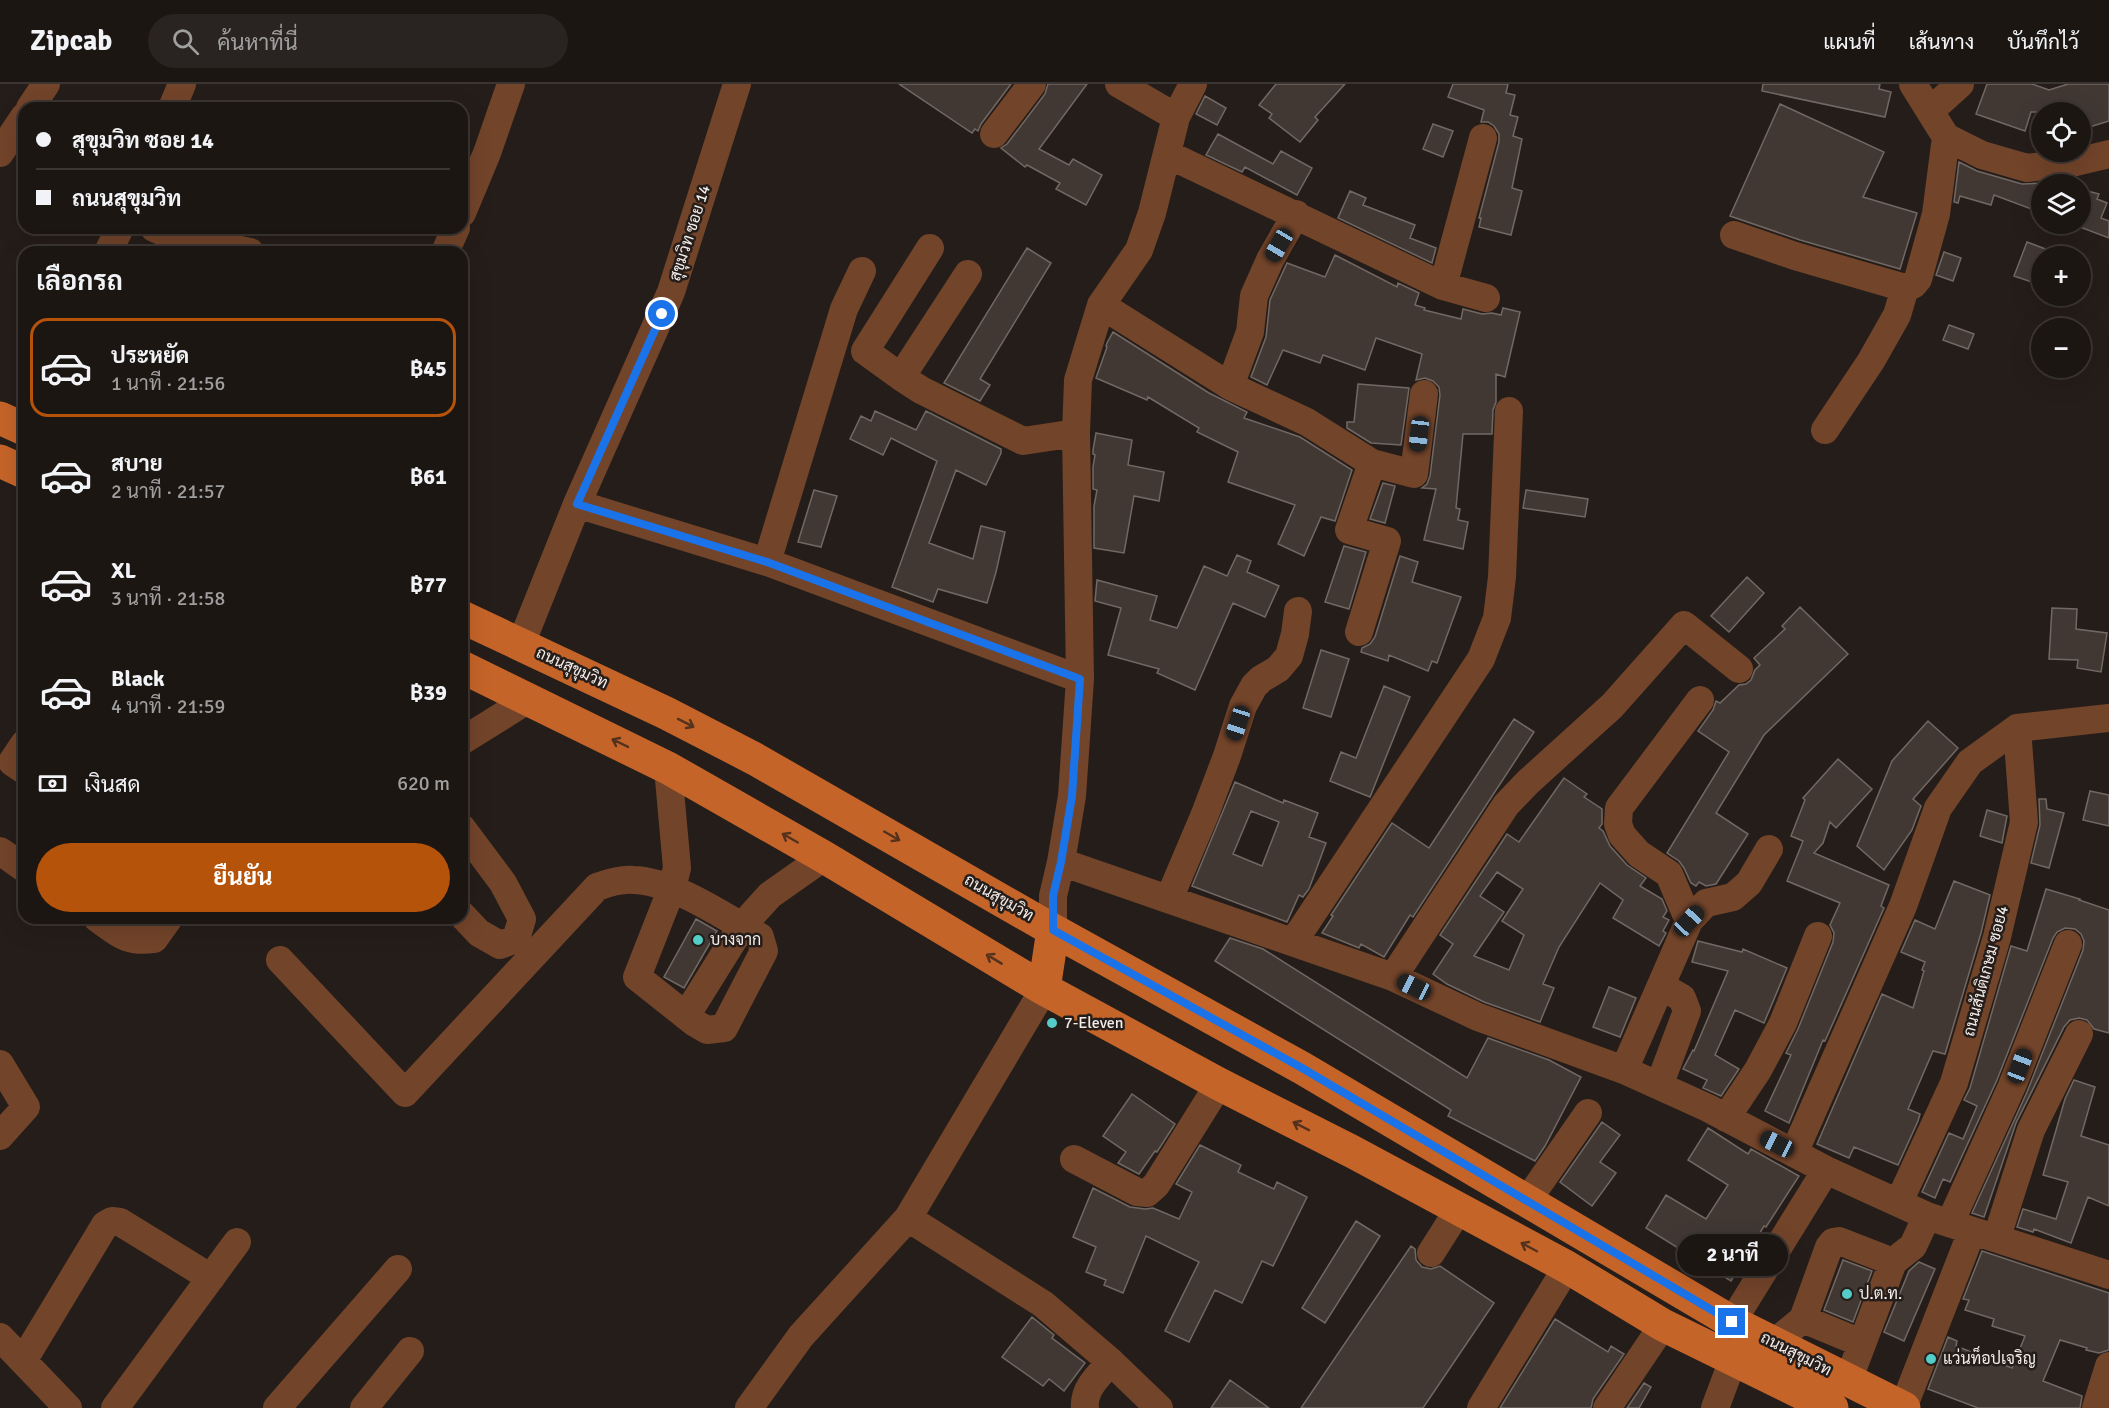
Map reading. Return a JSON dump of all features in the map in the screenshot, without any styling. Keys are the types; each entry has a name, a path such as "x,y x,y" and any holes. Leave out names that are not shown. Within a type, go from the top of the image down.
{"main road":[{"path":"0,461 18,469"},
{"name":"ถนนสุขุมวิท","path":"468,620 666,713 755,759 1053,930 1302,1068 1732,1322 1774,1343 1840,1394"},
{"name":"ถนนสุขุมวิท","path":"468,670 668,768 824,857 1044,989 1567,1267 1663,1325 1733,1360 1840,1394 1904,1408"},
{"path":"1044,989 1053,930"},
{"path":"1635,1307 1655,1276"}],"street":[{"path":"34,102 45,84"},
{"path":"174,102 182,84"},
{"path":"468,199 488,153 511,84"},
{"name":"สุขุมวิท ซอย 14","path":"521,644 577,504 671,292 737,84"},
{"path":"994,134 1032,84"},
{"path":"1119,84 1176,117"},
{"path":"1053,930 1053,896 1072,796 1080,679 1076,433 1078,380 1101,305 1139,250 1152,213 1176,117 1193,84"},
{"path":"1913,84 1946,137 1982,155 2026,168 2076,162 2109,154"},
{"path":"1930,111 1960,84"},
{"path":"0,153 18,126"},
{"path":"1734,235 1795,256 1905,288 1913,285 1918,279 1936,214 1946,137"},
{"path":"1443,286 1483,138"},
{"path":"1167,154 1443,286 1486,298"},
{"path":"1230,386 1250,332 1254,296 1270,260 1296,214"},
{"path":"163,239 210,246"},
{"path":"930,248 865,351 921,390 1023,441 1076,433"},
{"path":"767,562 844,309 862,271"},
{"path":"901,377 968,274"},
{"path":"1826,430 1897,315 1905,288"},
{"path":"1101,305 1230,386 1307,422 1372,463 1414,474 1424,393"},
{"path":"1294,941 1481,659 1497,618 1502,577 1509,411"},
{"path":"1359,632 1387,542 1349,530 1372,463"},
{"path":"577,504 767,562 1080,679"},
{"path":"1169,899 1205,814 1243,706 1254,686 1278,669 1290,656 1298,611"},
{"path":"1393,977 1506,805 1612,706 1684,625 1739,669"},
{"path":"468,737 529,699"},
{"path":"1689,921 1670,874 1639,854 1622,835 1618,824 1619,808 1700,700"},
{"path":"1794,1153 1903,906 1938,808 1970,762 2017,728 2109,718"},
{"name":"ถนนสันติเกษม ซอย4","path":"1899,1202 1954,1083 1997,937 2024,822 2017,728"},
{"path":"18,753 12,762 18,766"},
{"path":"280,960 405,1093 597,887 634,880 672,888 760,937 765,951 724,1028 707,1029 686,1016 637,977 672,888 677,868 668,768"},
{"path":"468,836 504,883 522,920 516,939 500,945 479,933 468,921"},
{"path":"1624,1070 1689,921 1706,903 1733,897 1749,883 1768,849"},
{"path":"0,851 18,864"},
{"path":"686,1016 742,926 770,895 824,857"},
{"path":"1061,862 1393,977 1478,1017 1624,1070 1726,1118 1826,1170 1899,1202 1961,1227 2109,1275"},
{"path":"105,924 125,938 139,941 154,939 165,924"},
{"path":"1726,1118 1758,1070 1783,1023 1818,936"},
{"path":"1904,1408 1961,1227 2012,1086 2068,944"},
{"path":"1659,1086 1687,1011 1682,998 1661,986"},
{"path":"749,1408 801,1336 908,1218 1044,989"},
{"path":"1840,1394 1893,1262 1913,1246 1961,1227 2031,1130 2079,1034"},
{"path":"0,1064 26,1107 0,1137"},
{"path":"1074,1159 1137,1192 1148,1193 1156,1185 1219,1084"},
{"path":"1527,1201 1588,1113"},
{"path":"1732,1322 1826,1170"},
{"path":"1431,1252 1460,1209"},
{"path":"908,1218 1043,1304 1111,1362 1159,1408"},
{"path":"22,1361 105,1225 112,1221 120,1222 211,1278"},
{"path":"1774,1343 1803,1319 1829,1247 1833,1242 1839,1241 1893,1262"},
{"path":"115,1408 237,1242"},
{"path":"1481,1408 1567,1267"},
{"path":"277,1408 398,1269"},
{"path":"1803,1319 1861,1344"},
{"path":"1607,1408 1663,1325"},
{"path":"0,1337 68,1408"},
{"path":"364,1408 410,1351"},
{"path":"1716,1407 1733,1360"},
{"path":"1085,1408 1087,1392 1096,1377 1111,1362"},
{"path":"2102,1401 2109,1366"}],"building":[{"path":"899,84 1011,84 978,131 975,129 972,133"},
{"path":"1048,84 1087,84 1039,149 1069,165 1073,159 1102,175 1086,205 1056,189 1060,183 1027,165 1025,167 1001,148 1007,144 1045,94"},
{"path":"1276,84 1345,84 1315,117 1318,120 1300,142 1269,118 1272,114 1259,105"},
{"path":"1453,84 1508,84 1506,93 1515,95 1510,115 1518,117 1513,136 1522,139 1512,188 1522,191 1511,235 1479,227 1481,218 1479,218 1499,142 1499,134 1488,122 1481,122 1484,110 1448,97"},
{"path":"1763,84 1880,84 1879,89 1891,92 1885,117 1762,91"},
{"path":"1987,84 2032,84 2049,90 2068,84 2109,84 2109,121 2091,127 2091,102 2031,102 2031,112 2025,131 1976,114"},
{"path":"1205,96 1226,108 1217,125 1196,114"},
{"path":"1780,104 1884,152 1863,197 1917,213 1900,269 1800,240 1730,216"},
{"path":"1433,124 1453,131 1443,157 1423,149"},
{"path":"1218,134 1273,164 1281,151 1312,168 1297,195 1245,167 1242,172 1206,155"},
{"path":"1959,162 1977,171 2022,184 2031,184 2031,209 1994,195 1991,205 1960,196 1958,203 1954,202"},
{"path":"1350,191 1366,198 1363,205 1415,225 1410,238 1436,248 1432,263 1338,218"},
{"path":"2091,192 2099,194 2097,199 2107,203 2101,218 2109,221 2109,238 2091,231"},
{"path":"2027,242 2038,246 2031,246 2031,282 2014,276"},
{"path":"1027,248 1051,263 980,379 990,385 980,401 944,383"},
{"path":"1944,252 1961,258 1953,281 1936,275"},
{"path":"1335,255 1397,287 1398,283 1419,293 1415,305 1425,308 1424,310 1461,319 1463,309 1482,314 1501,315 1503,308 1520,312 1505,377 1496,374 1496,402 1493,410 1492,434 1463,434 1456,508 1460,509 1458,520 1468,522 1463,549 1424,540 1436,489 1422,488 1427,484 1430,476 1440,395 1439,387 1433,381 1425,378 1416,380 1422,354 1376,338 1365,370 1323,355 1320,363 1283,350 1267,385 1251,377 1266,337 1270,300 1287,263 1325,277"},
{"path":"1949,325 1974,334 1968,349 1943,340"},
{"path":"1113,332 1209,393 1247,412 1244,418 1300,437 1352,470 1335,521 1321,517 1304,556 1278,544 1295,505 1228,482 1238,452 1197,432 1199,428 1148,397 1147,400 1096,378 1107,343"},
{"path":"1358,384 1409,388 1401,445 1371,443 1347,428 1347,422 1354,422"},
{"path":"875,411 916,430 926,411 1001,449 986,485 956,470 929,543 973,559 981,526 1005,532 987,603 938,589 933,602 892,587 937,461 891,438 883,455 850,439 861,416 871,421"},
{"path":"1096,433 1132,440 1128,465 1164,472 1159,501 1134,496 1124,553 1094,548 1094,506 1097,490 1093,489 1095,455 1093,450"},
{"path":"1383,483 1395,486 1385,523 1370,519"},
{"path":"814,490 837,496 821,547 798,542"},
{"path":"1526,490 1588,499 1585,517 1523,508"},
{"path":"1344,546 1366,552 1349,609 1325,602"},
{"path":"1237,555 1251,561 1247,572 1279,586 1265,617 1233,603 1195,690 1157,673 1159,669 1108,655 1121,608 1095,601 1097,580 1157,596 1150,620 1177,628 1204,566 1227,576"},
{"path":"1400,556 1418,562 1412,582 1461,597 1437,663 1432,661 1428,671 1389,655 1388,661 1361,652 1362,648 1370,644 1375,637"},
{"path":"1747,577 1764,593 1729,632 1711,616"},
{"path":"1800,607 1848,654 1764,735 1716,813 1748,834 1716,884 1706,886 1699,882 1696,886 1691,883 1679,861 1667,853 1729,752 1698,731 1713,710 1716,701 1720,703 1739,685 1751,680 1760,665 1754,658 1785,629 1782,626"},
{"path":"2052,608 2077,609 2076,629 2107,633 2101,672 2077,668 2078,660 2049,659"},
{"path":"1321,650 1349,659 1331,717 1303,708"},
{"path":"1384,686 1410,697 1370,797 1330,781 1341,752 1356,758"},
{"path":"1514,719 1534,732 1413,917 1410,915 1384,957 1361,944 1359,948 1322,933 1333,916 1331,915 1392,823 1429,848"},
{"path":"1928,721 1958,748 1913,799 1921,806 1912,830 1884,870 1857,846 1892,761"},
{"path":"1838,759 1872,789 1836,828 1830,822 1823,843 1814,853 1889,885 1881,906 1884,908 1825,1041 1823,1040 1789,1123 1765,1111 1791,1055 1786,1053 1833,942 1834,933 1830,925 1840,903 1787,881 1803,841 1791,836 1805,800 1803,798"},
{"path":"1564,778 1587,794 1584,797 1602,809 1602,824 1599,828 1603,831 1610,846 1627,865 1646,878 1640,886 1662,899 1667,911 1663,917 1669,920 1663,931 1666,933 1659,946 1613,918 1623,900 1600,883 1559,947 1543,984 1554,988 1540,1022 1484,1002 1447,984 1433,974 1453,944 1440,935 1507,834 1519,842","holes":["1497,872 1523,889 1502,921 1524,935 1509,970 1474,956 1504,912 1480,896"]},
{"path":"1235,782 1283,803 1284,800 1318,813 1309,837 1326,843 1309,889 1303,897 1299,895 1287,922 1192,886","holes":["1251,811 1279,822 1262,866 1233,854"]},
{"path":"2090,791 2109,795 2109,826 2083,820"},
{"path":"2039,799 2046,799 2047,809 2064,813 2049,868 2031,863 2040,825"},
{"path":"1987,810 2007,816 2002,843 1980,836"},
{"path":"1954,881 1990,895 1945,1054 1933,1051 1908,1109 1920,1114 1898,1165 1854,1147 1849,1158 1817,1144 1882,994 1913,1008 1925,962 1901,952 1915,920 1935,929"},
{"path":"2046,889 2109,910 2109,1033 2094,1029 2087,1020 2079,1018 2070,1020 2064,1027 2016,1123 1984,1217 1972,1213 2027,1092 2083,950 2084,941 2075,929 2065,928 2057,932 2053,938 1997,1080 1950,1182 1943,1179 1935,1198 1922,1192 1949,1133 1963,1139 1977,1106 1964,1100 1970,1088 2011,946 2027,951"},
{"name":"บางจาก","path":"696,919 717,931 684,988 664,977"},
{"path":"1230,938 1263,949 1467,1078 1488,1038 1549,1060 1581,1077 1535,1161 1448,1116 1451,1110 1215,961"},
{"path":"1698,941 1742,952 1743,949 1787,968 1764,1023 1735,1010 1715,1055 1739,1069 1721,1096 1703,1088 1707,1080 1683,1069 1694,1051 1728,971 1692,962"},
{"path":"1609,987 1636,998 1620,1037 1593,1027"},
{"path":"2074,1080 2095,1087 2081,1136 2109,1145 2109,1206 2088,1197 2071,1243 2034,1229 2033,1232 2017,1227 2023,1209 2056,1219 2068,1182 2043,1175 2065,1099"},
{"path":"1132,1094 1175,1124 1139,1174 1118,1163 1126,1152 1103,1136"},
{"path":"1602,1122 1620,1135 1600,1162 1616,1173 1592,1206 1560,1182"},
{"path":"1708,1128 1748,1154 1751,1149 1799,1176 1766,1227 1764,1226 1731,1281 1646,1228 1666,1195 1706,1219 1728,1185 1688,1160"},
{"path":"1200,1145 1241,1165 1238,1172 1274,1189 1277,1182 1307,1197 1273,1266 1262,1261 1242,1303 1215,1290 1189,1342 1165,1331 1199,1262 1146,1236 1123,1293 1104,1285 1106,1280 1086,1272 1096,1247 1073,1237 1093,1188 1130,1207 1153,1208 1179,1219 1192,1192 1176,1184"},
{"path":"1356,1221 1380,1236 1325,1323 1302,1308"},
{"path":"1411,1246 1415,1249 1416,1260 1422,1267 1431,1269 1440,1266 1494,1303 1423,1408 1301,1408"},
{"path":"1982,1251 2109,1293 2109,1350 2099,1353 2060,1340 2043,1381 2082,1396 2080,1408 1978,1408 1928,1389 1948,1337 1957,1341 1956,1346 2012,1368 2025,1336 1992,1326 1994,1319 1965,1310 1969,1300 1963,1299"},
{"path":"1843,1260 1872,1271 1853,1322 1824,1310"},
{"path":"1919,1262 1935,1269 1904,1341 1884,1332 1909,1271"},
{"path":"1032,1317 1054,1335 1052,1338 1085,1363 1064,1391 1049,1379 1043,1386 1002,1357"},
{"path":"1555,1319 1608,1352 1611,1346 1624,1354 1593,1399 1591,1408 1500,1408"},
{"path":"1230,1380 1269,1408 1211,1408"},
{"path":"1644,1383 1651,1387 1639,1408 1627,1408"}],"place":[{"name":"บางจาก","path":"698,940"},
{"name":"7-Eleven","path":"1052,1023"},
{"name":"ป.ต.ท.","path":"1847,1294"},
{"name":"แว่นท็อปเจริญ","path":"1931,1359"}],"route":[{"path":"662,314 577,504 767,562 1080,679 1072,796 1053,896 1053,930 1302,1068 1732,1322"}]}
